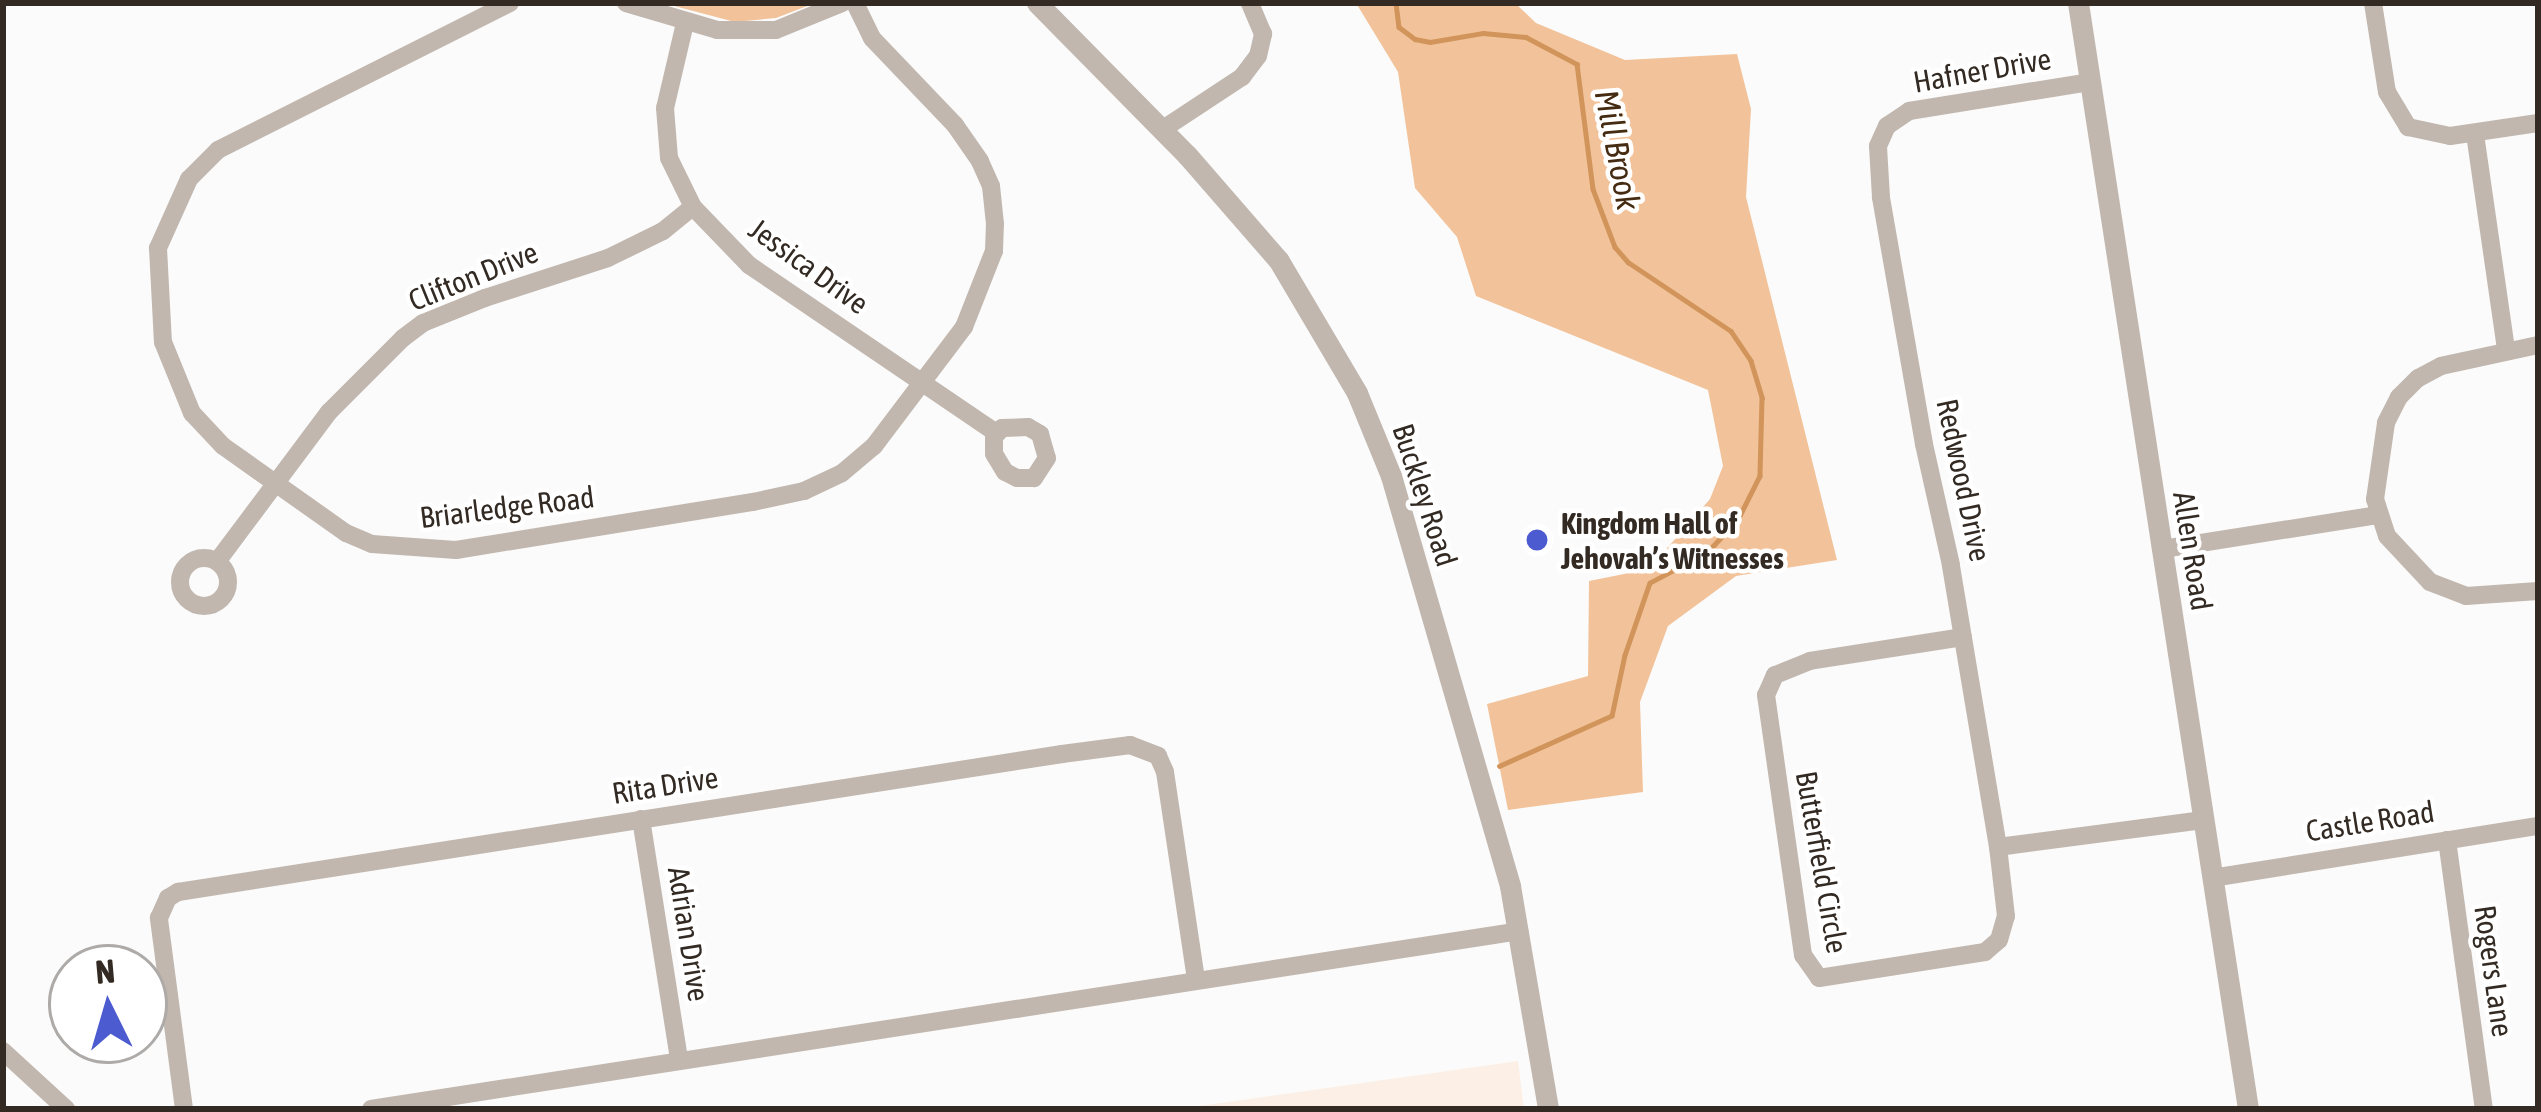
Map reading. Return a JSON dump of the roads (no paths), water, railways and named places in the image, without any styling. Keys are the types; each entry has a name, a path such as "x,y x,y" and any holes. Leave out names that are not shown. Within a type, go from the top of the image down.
{"street":[{"name":"Briarledge Road","path":"510,3 218,150 189,179 166,222 156,274 163,342 178,389 209,434 346,532 373,544 456,550 804,491 842,473 874,446 951,349 982,292 994,251 991,186 955,125 872,38 855,3"},
{"path":"626,3 717,30 776,30 842,3"},
{"name":"Buckley Road","path":"1037,3 1162,129 1279,261 1357,393 1391,476 1479,772 1519,931 1548,1109"},
{"path":"1162,129 1242,77 1258,56 1264,34 1250,3"},
{"name":"Allen Road","path":"2078,3 2248,1109"},
{"path":"2373,3 2387,92 2408,127 2425,134 2475,134 2538,123"},
{"name":"Jessica Drive","path":"685,23 665,108 669,158 693,207 749,265 996,433"},
{"name":"Hafner Drive","path":"1887,127 1909,111 2091,82"},
{"name":"Redwood Drive","path":"1887,127 1878,146 1881,197 1998,847"},
{"path":"2475,134 2506,350"},
{"name":"Clifton Drive","path":"219,559 328,412 374,362 423,323 608,258 664,231 693,207"},
{"path":"2538,345 2441,366 2398,397 2377,466 2377,515 2404,559 2430,582 2466,596 2538,591"},
{"path":"2162,548 2377,515"},
{"name":"Butterfield Circle","path":"1963,638 1810,661 1773,678 1766,714 1803,955 1810,972 1834,979 1985,952 1999,940 2006,916 1998,847"},
{"name":"Rita Drive","path":"184,1109 159,918 168,898 178,892 1062,754 1145,748 1158,756 1165,772 1196,979"},
{"name":"Adrian Drive","path":"641,819 679,1059"},
{"path":"1998,847 2203,820"},
{"name":"Castle Road","path":"2212,878 2538,826"},
{"name":"Rogers Lane","path":"2447,840 2484,1109"},
{"path":"371,1109 1519,931"},
{"path":"3,1051 66,1109"}],"waterway":[{"name":"Mill Brook","path":"1396,3 1399,27 1415,39 1430,42 1483,33 1526,37 1577,64 1593,189 1615,247 1628,262 1731,331 1751,361 1762,398 1760,476 1738,520 1707,553 1650,583 1625,655 1612,716 1500,766"}],"place":[{"name":"Kingdom Hall of Jehovah’s Witnesses","path":"1537,540"}]}
